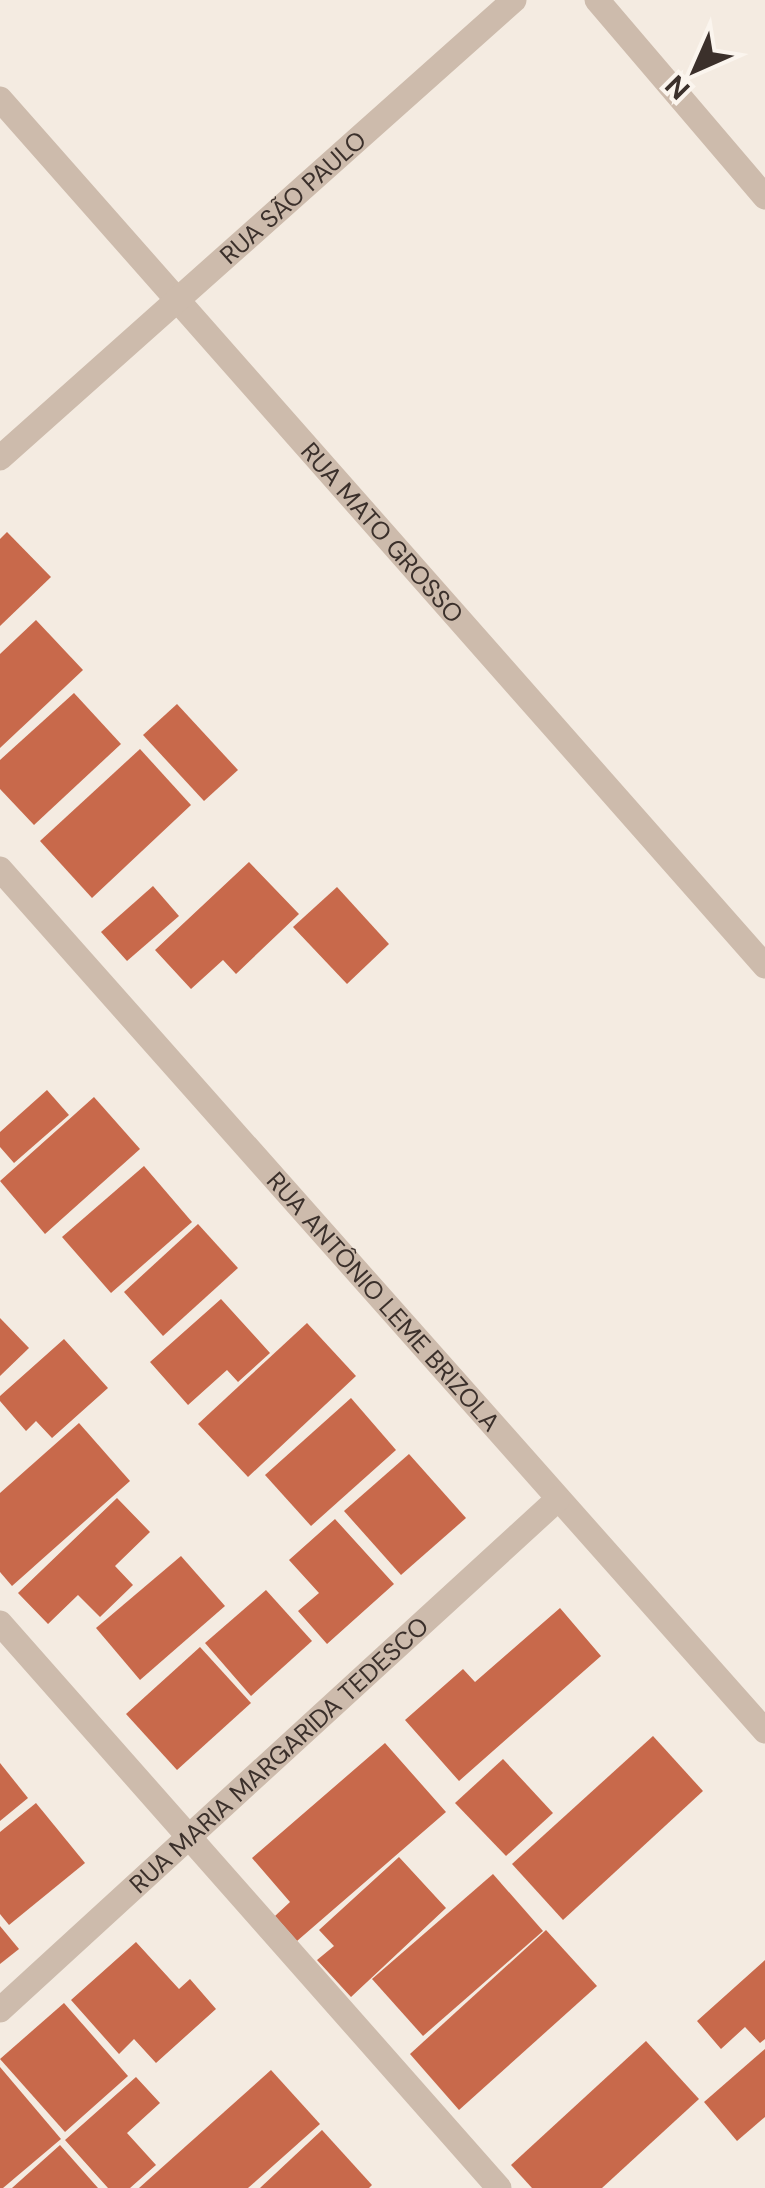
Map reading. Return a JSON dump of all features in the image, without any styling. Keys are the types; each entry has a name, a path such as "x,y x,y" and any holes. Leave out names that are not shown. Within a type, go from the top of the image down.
{"street":[{"name":"RUA SÃO PAULO","path":"0,458 514,0"},
{"path":"597,0 765,197"},
{"name":"RUA MATO GROSSO","path":"0,99 765,966"},
{"name":"RUA ANTÔNIO LEME BRIZOLA","path":"0,869 765,1731"},
{"name":"RUA MARIA MARGARIDA TEDESCO","path":"0,2010 558,1499"},
{"path":"0,1623 499,2188"}],"building":[{"path":"7,532 51,577 0,626 0,539"},
{"path":"36,620 83,670 0,748 0,654"},
{"path":"74,693 121,744 34,825 0,789 0,760"},
{"path":"177,704 238,770 204,801 143,735"},
{"path":"140,749 191,805 92,898 40,841"},
{"path":"249,862 299,914 236,974 223,960 191,989 155,950"},
{"path":"153,886 179,916 127,961 101,932"},
{"path":"337,887 389,944 347,984 293,927"},
{"path":"47,1090 69,1115 14,1163 0,1147 0,1132"},
{"path":"94,1097 140,1149 45,1234 0,1181"},
{"path":"144,1166 192,1222 111,1293 62,1237"},
{"path":"198,1224 238,1268 163,1336 124,1292"},
{"path":"221,1299 270,1353 238,1382 227,1370 188,1405 150,1362"},
{"path":"0,1318 29,1348 0,1376"},
{"path":"307,1323 356,1376 248,1477 198,1424"},
{"path":"64,1339 108,1388 52,1438 36,1421 26,1431 0,1396"},
{"path":"351,1398 396,1450 311,1526 265,1475"},
{"path":"79,1423 130,1481 12,1586 0,1572 0,1493"},
{"path":"409,1454 466,1518 401,1575 344,1511"},
{"path":"117,1498 150,1532 115,1566 133,1585 100,1617 78,1595 48,1624 18,1593"},
{"path":"335,1519 394,1584 327,1644 298,1611 319,1593 289,1560"},
{"path":"181,1556 225,1606 140,1680 96,1628"},
{"path":"266,1590 312,1641 251,1696 205,1643"},
{"path":"560,1608 601,1656 459,1781 405,1720 463,1669 475,1682"},
{"path":"200,1647 251,1703 177,1770 126,1714"},
{"path":"653,1736 703,1791 563,1920 512,1864"},
{"path":"385,1743 446,1812 297,1941 275,1916 290,1902 252,1858"},
{"path":"503,1759 553,1813 506,1856 455,1803"},
{"path":"0,1763 28,1798 0,1821"},
{"path":"36,1803 85,1863 9,1925 0,1914 0,1832"},
{"path":"399,1857 446,1908 351,1997 317,1960 334,1946 319,1930"},
{"path":"493,1874 543,1931 423,2036 372,1979"},
{"path":"0,1926 19,1949 0,1964"},
{"path":"546,1930 597,1986 459,2110 410,2054"},
{"path":"136,1942 179,1989 190,1979 216,2009 156,2063 134,2039 119,2054 71,2000"},
{"path":"765,1960 765,2039 760,2043 745,2027 721,2049 697,2021"},
{"path":"64,2003 128,2076 65,2132 0,2059"},
{"path":"646,2041 699,2099 602,2188 532,2188 511,2165"},
{"path":"765,2049 765,2117 737,2141 704,2102"},
{"path":"0,2067 61,2139 3,2188 0,2188"},
{"path":"271,2070 320,2124 248,2188 139,2188"},
{"path":"136,2077 160,2103 127,2133 156,2165 130,2188 108,2188 65,2140"},
{"path":"322,2130 372,2185 369,2188 260,2188"},
{"path":"60,2145 98,2188 12,2188"}]}
